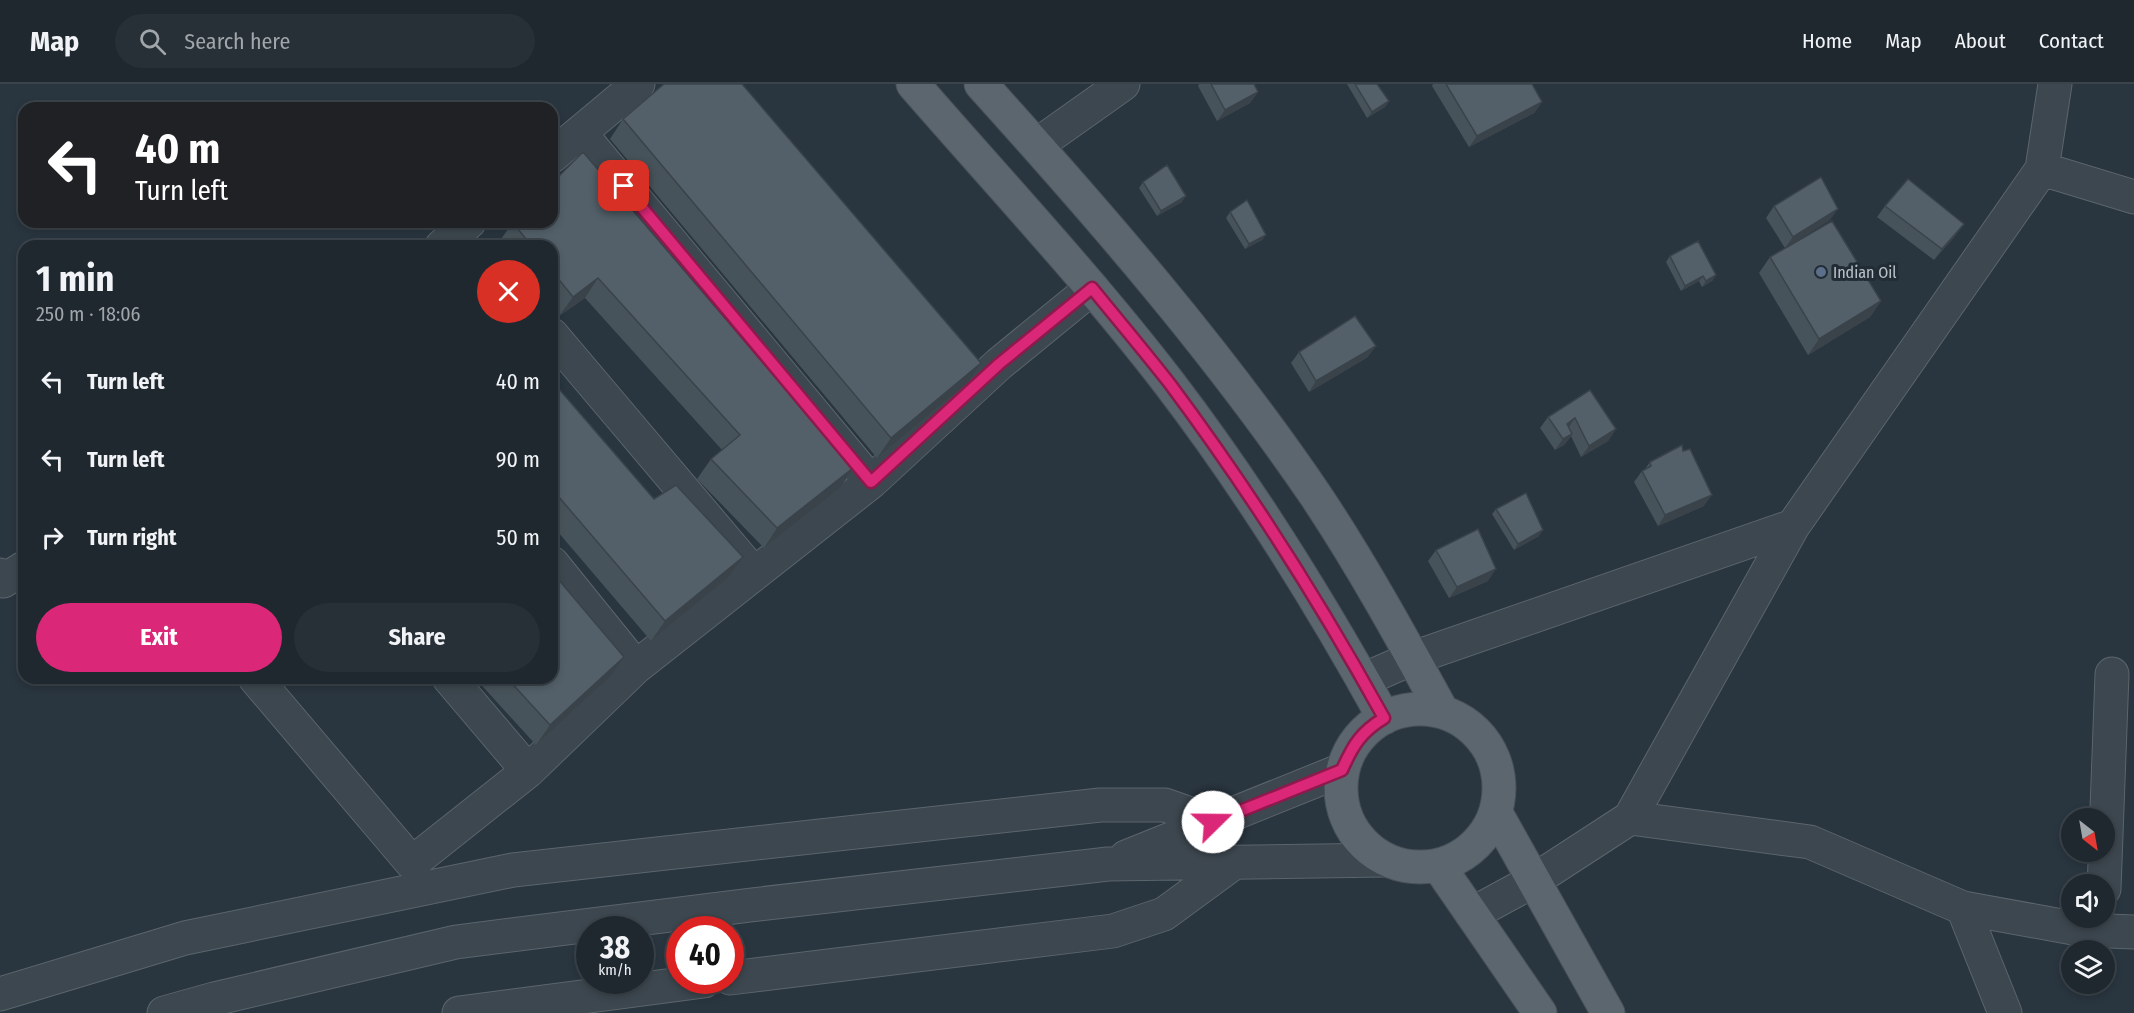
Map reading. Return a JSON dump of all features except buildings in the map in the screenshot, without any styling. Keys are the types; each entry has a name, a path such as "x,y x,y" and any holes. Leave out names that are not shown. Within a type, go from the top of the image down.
{"main road":[{"path":"913,84 1092,288 1170,384 1260,512 1334,628 1384,718"},
{"path":"981,84 1132,256 1226,370 1316,496 1378,594 1442,711"},
{"path":"1416,708 1442,711 1464,722 1484,739 1496,762 1500,787 1496,813 1483,837 1463,855 1438,865 1411,867 1385,860 1363,844 1348,822 1341,796 1342,770 1352,746 1369,727 1384,718 1416,708"},
{"path":"1496,813 1608,1013"},
{"path":"1438,865 1540,1013"}],"street":[{"path":"558,151 638,84"},
{"path":"1037,146 1123,84"},
{"path":"1472,914 1533,881 1630,818 1793,526 2042,169 2055,84"},
{"path":"580,134 871,482"},
{"path":"2042,169 2134,197"},
{"path":"260,684 412,862 528,771 636,668 871,482 999,364 1092,288"},
{"path":"558,341 755,575"},
{"path":"1363,680 1413,658 1793,526"},
{"path":"558,570 636,668"},
{"path":"0,575 3,581 18,572"},
{"path":"2105,874 2112,674"},
{"path":"454,684 528,771"},
{"path":"1108,864 1342,770"},
{"path":"0,994 185,938 513,870 1100,805 1165,805 1213,822"},
{"path":"1630,818 1810,842 1963,908 2061,926"},
{"path":"164,1013 456,942 1108,864 1385,860"},
{"path":"744,976 1113,931 1164,914 1235,862"},
{"path":"1963,908 2005,1013"},
{"path":"2073,928 2084,930 2104,928"},
{"path":"459,1013 666,986"}],"place":[{"name":"Indian Oil","path":"1821,272"}],"route":[{"path":"624,186 871,482 999,364 1092,288 1170,384 1260,512 1334,628 1384,718 1369,727 1352,746 1342,770 1213,822"}]}
